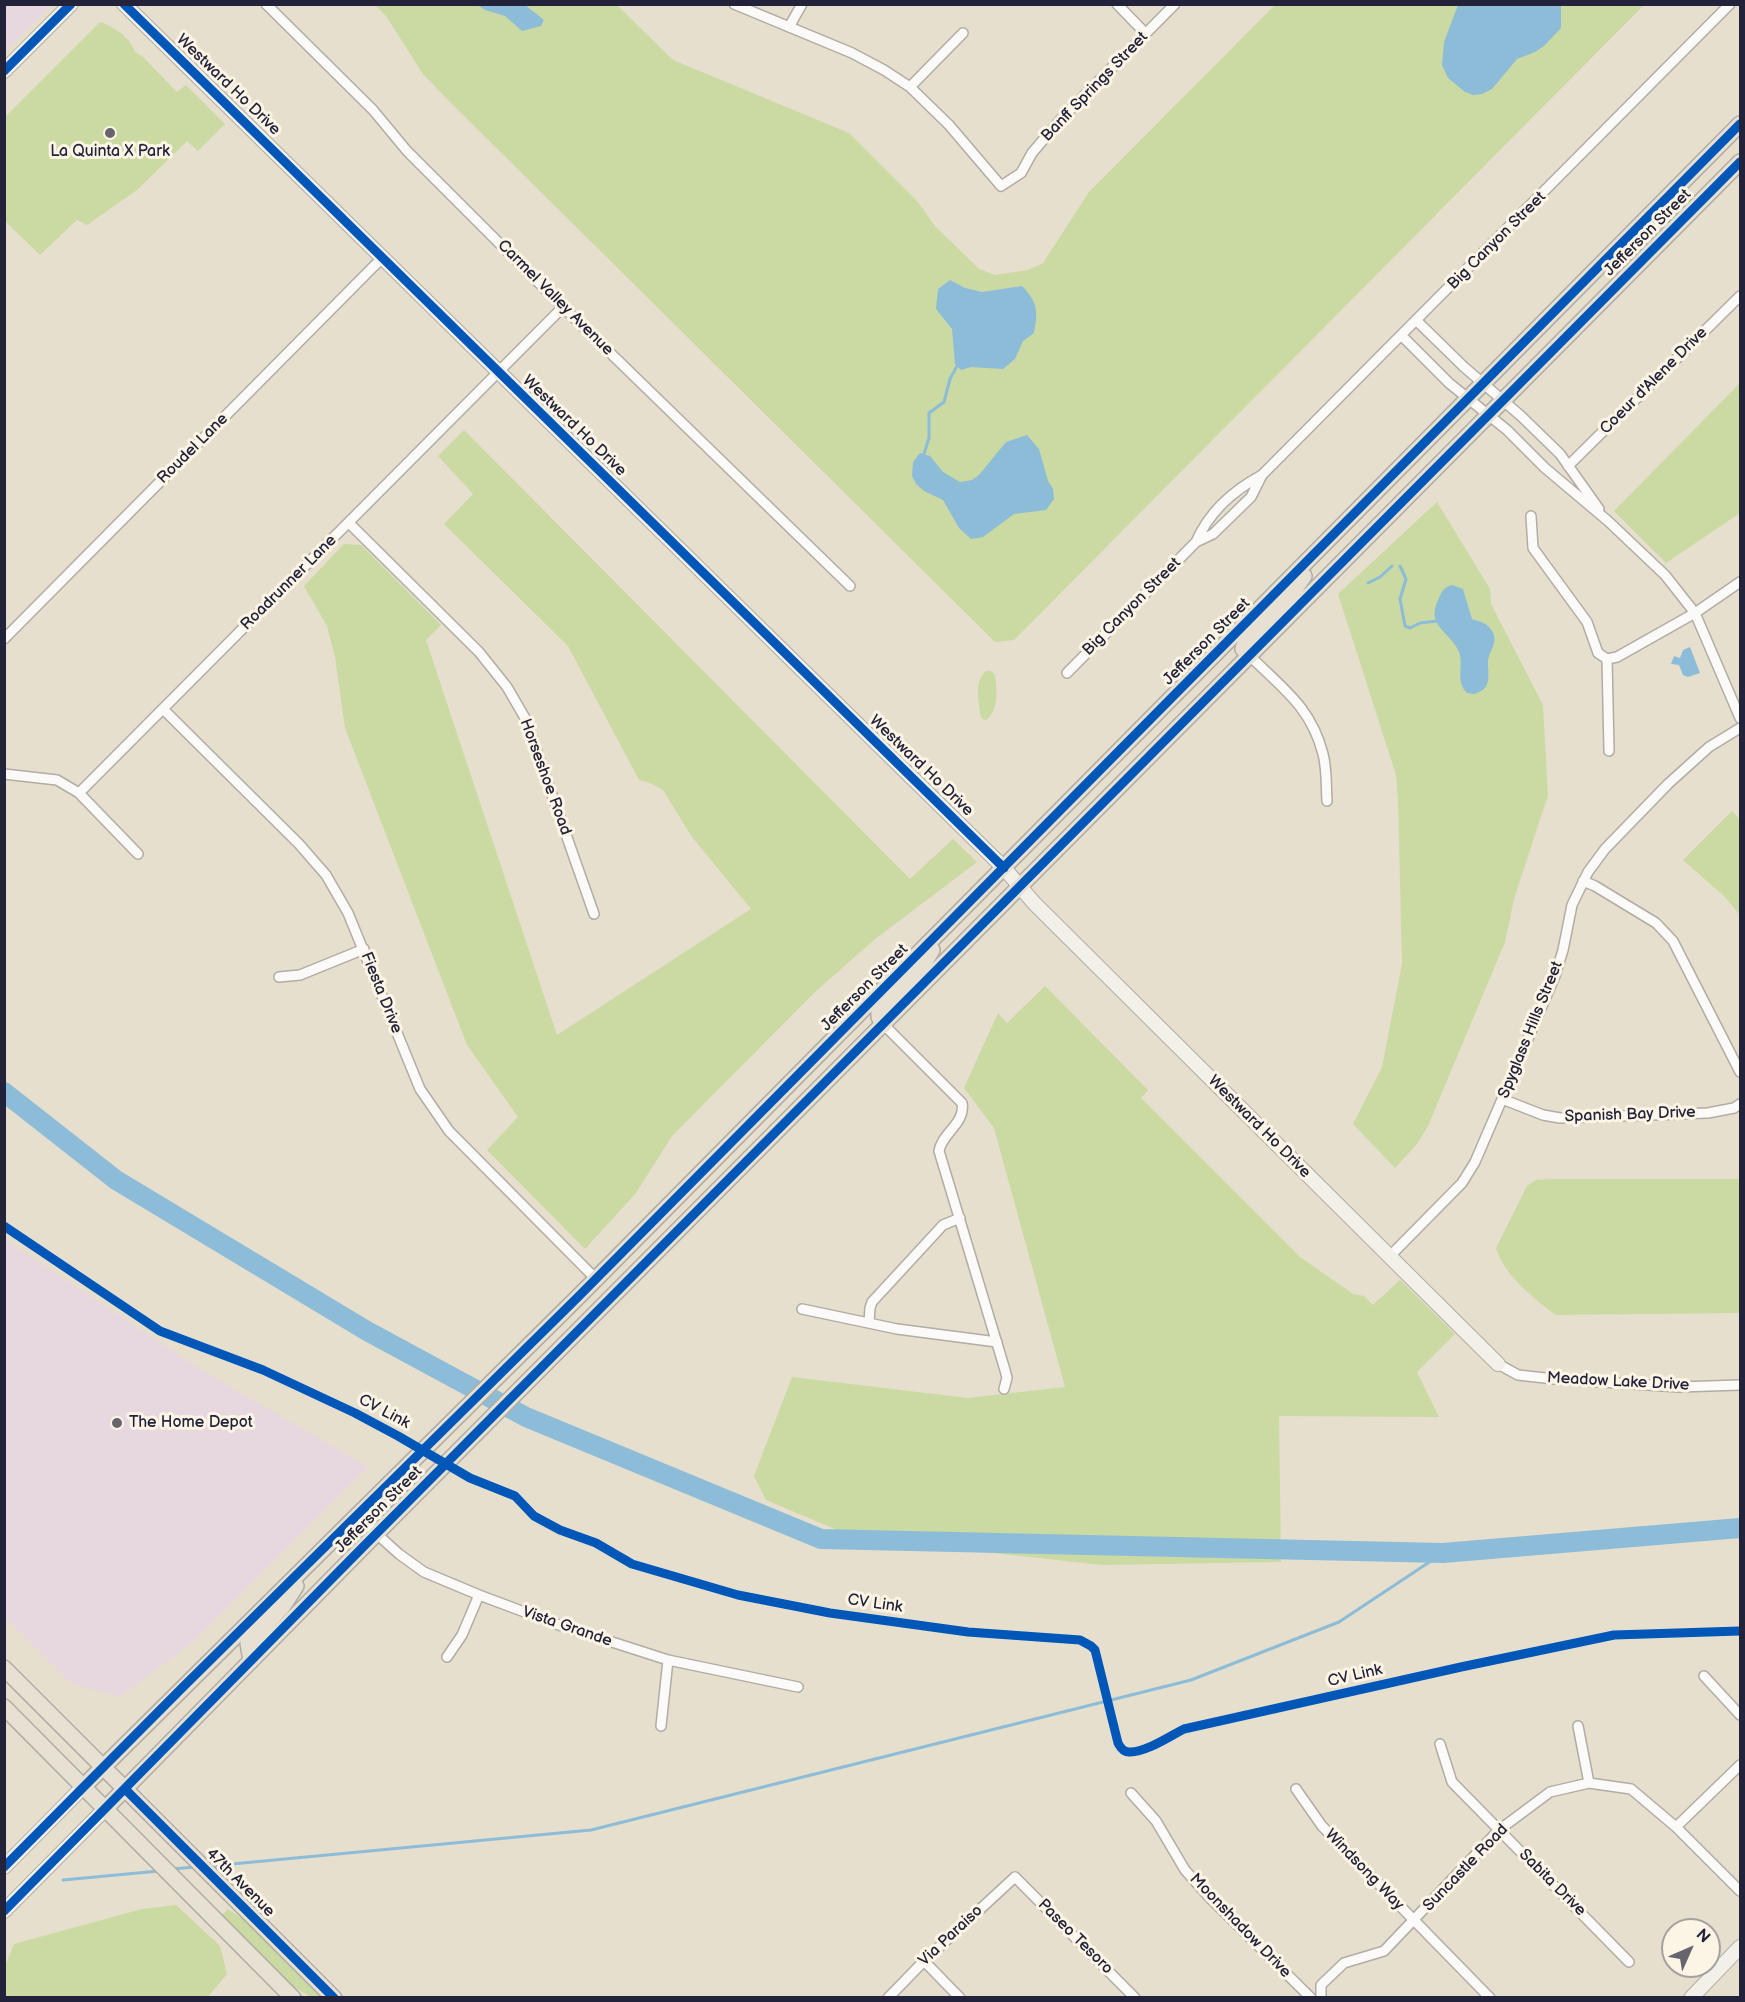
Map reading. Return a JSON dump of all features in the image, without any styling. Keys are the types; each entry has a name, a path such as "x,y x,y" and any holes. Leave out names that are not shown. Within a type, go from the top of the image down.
{"main road":[{"name":"Jefferson Street","path":"84,1787 596,1279 1740,124"},
{"name":"Jefferson Street","path":"105,1809 1740,162"},
{"path":"1250,656 1243,650 1245,643 1288,599 1328,541"},
{"path":"884,1025 879,1017 879,1011 919,971 944,929"},
{"path":"251,1661 248,1643 283,1606 306,1567"},
{"name":"47th Avenue","path":"4,1668 334,1998"},
{"path":"4,1707 287,1992 302,1998"}],"street":[{"path":"4,71 71,4"},
{"name":"Westward Ho Drive","path":"124,4 1004,868 1034,903 1498,1364"},
{"name":"Carmel Valley Avenue","path":"266,4 373,110 407,151 563,307 850,586"},
{"path":"734,4 852,53 910,87 963,33"},
{"path":"789,27 802,4"},
{"path":"1117,4 1146,34"},
{"name":"Banff Springs Street","path":"910,87 949,125 1001,186 1021,173 1032,153 1061,118 1175,4"},
{"name":"Big Canyon Street","path":"1196,542 1210,517 1241,487 1262,476 1730,4"},
{"name":"Roudel Lane","path":"4,639 382,258"},
{"name":"Coeur d'Alene Drive","path":"1568,466 1740,296"},
{"name":"Roadrunner Lane","path":"79,793 563,307"},
{"path":"1417,321 1560,454 1608,521"},
{"path":"1402,336 1449,382 1507,430 1545,468 1608,521 1665,575 1695,613 1740,718"},
{"name":"Big Canyon Street","path":"1067,673 1196,542 1213,534 1251,497 1262,476"},
{"path":"1531,516 1533,548 1587,622 1598,653 1607,659 1617,657 1695,613 1740,582"},
{"name":"Horseshoe Road","path":"349,523 478,652 507,687 525,718 594,914"},
{"path":"1250,656 1309,717 1316,729 1324,757 1327,801"},
{"path":"1607,659 1609,751"},
{"name":"Fiesta Drive","path":"163,709 320,867 348,913 420,1089 449,1131 596,1279"},
{"name":"Spyglass Hills Street","path":"1389,1257 1462,1183 1475,1162 1555,976 1572,905 1588,872 1605,849 1668,784 1710,747 1740,728"},
{"path":"4,774 57,780 79,793 138,854"},
{"path":"1583,881 1656,923 1673,941 1740,1072"},
{"path":"279,977 300,975 364,949"},
{"path":"884,1025 962,1103 960,1118 942,1140 939,1151 1007,1378 1004,1389"},
{"name":"Spanish Bay Drive","path":"1502,1099 1543,1115 1560,1118 1708,1113 1740,1104"},
{"path":"869,1323 872,1302 943,1225 960,1218"},
{"path":"802,1309 897,1329 997,1342"},
{"name":"Meadow Lake Drive","path":"1498,1364 1518,1375 1544,1378 1679,1387 1740,1386"},
{"name":"Vista Grande","path":"358,1517 399,1554 424,1572 479,1595 578,1631 668,1660 798,1687"},
{"path":"447,1657 462,1635 479,1595"},
{"path":"661,1726 668,1660"},
{"path":"1704,1676 1740,1715"},
{"path":"1578,1726 1589,1783"},
{"name":"Sabita Drive","path":"1440,1744 1452,1782 1629,1962"},
{"path":"1676,1827 1740,1765"},
{"name":"Suncastle Road","path":"1321,1998 1321,1985 1344,1963 1384,1951 1499,1830 1550,1792 1589,1783 1631,1789 1676,1827 1740,1891"},
{"name":"Jefferson Street","path":"4,1867 84,1787"},
{"name":"Windsong Way","path":"1296,1789 1322,1826 1490,1998"},
{"name":"Moonshadow Drive","path":"1131,1793 1156,1821 1185,1870 1209,1897 1311,1998"},
{"name":"Jefferson Street","path":"4,1911 105,1809"},
{"name":"Via Paraiso","path":"888,1998 924,1961 1016,1877"},
{"name":"Paseo Tesoro","path":"1016,1877 1135,1998"},
{"path":"1691,1998 1740,1947"},
{"path":"924,1961 960,1998"}],"shaded area":[{"path":"5,4 52,5 5,52"},
{"path":"5,1239 203,1371 368,1467 192,1643 120,1697 72,1684 5,1617"}],"green space":[{"path":"375,5 617,5 673,60 849,133 917,201 935,226 979,269 995,275 1028,270 1043,263 1089,192 1275,5 1644,5 1014,640 995,642 448,100 423,74 386,16"},
{"name":"La Quinta X Park","path":"100,22 126,37 135,52 143,57 177,92 186,85 225,124 198,151 187,141 137,190 87,225 77,220 40,255 5,221 5,117"},
{"path":"1740,383 1740,513 1666,563 1614,511"},
{"path":"464,430 910,879 953,839 977,862 874,940 816,991 672,1136 636,1193 585,1249 487,1150 518,1117 467,1045 345,728 335,657 327,626 304,586 344,544 361,545 441,625 426,640 557,1035 751,909 692,837 663,790 639,780 568,646 444,524 473,494 438,456"},
{"path":"1437,502 1490,589 1491,604 1543,705 1548,795 1514,899 1505,942 1428,1126 1417,1144 1395,1168 1353,1124 1382,1067 1402,964 1396,775 1338,594"},
{"path":"986,671 991,671 995,675 996,693 993,711 986,720 981,718 978,687"},
{"path":"1732,811 1740,820 1740,915 1725,897 1683,860"},
{"path":"1045,986 1148,1090 1141,1098 1300,1257 1353,1294 1364,1296 1373,1305 1400,1280 1455,1334 1417,1372 1439,1417 1279,1416 1281,1562 1102,1565 856,1538 766,1500 754,1476 792,1377 968,1398 1065,1387 994,1128 964,1088 998,1013 1007,1023"},
{"path":"1740,1179 1740,1313 1556,1315 1513,1277 1505,1267 1496,1248 1527,1186 1536,1180"},
{"path":"176,1905 220,1946 227,1974 208,1997 5,1997 5,1966 14,1944 142,1909"},
{"path":"228,1909 246,1921 323,1997 311,1997 294,1987 222,1915"}],"water":[{"path":"478,5 525,5 544,20 541,26 522,31 505,16 485,10"},
{"path":"1458,5 1561,5 1561,28 1544,46 1517,59 1492,89 1473,95 1465,92 1448,78 1442,65 1444,42"},
{"path":"950,280 965,288 982,292 1022,286 1034,302 1036,319 1034,333 1023,341 1015,359 1003,369 971,367 961,370 955,364 952,329 936,309 938,289"},
{"path":"1027,435 1039,449 1048,481 1053,489 1054,499 1046,510 1014,514 983,537 971,539 959,528 943,500 924,491 916,484 912,476 913,462 920,453 930,456 943,472 960,482 972,480 979,475 1006,442"},
{"path":"1452,585 1463,589 1472,619 1487,625 1493,632 1494,641 1489,658 1488,682 1484,689 1474,694 1467,693 1461,684 1459,652 1440,628 1435,615 1435,608 1441,593"},
{"path":"1690,647 1700,673 1688,677 1683,675 1679,665 1671,664 1674,656 1680,658 1683,650"}],"waterway":[{"path":"924,454 929,438 929,413 944,402 950,379 957,366"},
{"path":"1368,583 1380,577 1392,566"},
{"path":"1400,566 1406,579 1400,599 1405,626 1410,628 1420,623 1437,621"},
{"path":"4,1092 116,1180 367,1331 526,1417 821,1539 1443,1553 1740,1528"},
{"path":"211,1866 591,1830 1191,1680 1339,1622 1443,1553"},
{"path":"172,1869 195,1867"},
{"path":"63,1880 159,1871"}],"cycle path":[{"path":"4,71 71,4"},
{"path":"124,4 1004,868"},
{"path":"4,1867 579,1296 1740,124"},
{"path":"4,1911 1740,162"},
{"name":"CV Link","path":"4,1226 160,1331 263,1370 355,1413 470,1478 515,1496 534,1516 560,1530 596,1543 632,1564 738,1595 830,1613 968,1632 1080,1640 1095,1650 1118,1743 1127,1752 1150,1747 1184,1729 1614,1635 1740,1631"},
{"path":"125,1789 334,1998"}],"place":[{"name":"La Quinta X Park","path":"110,133"},
{"name":"The Home Depot","path":"117,1423"}]}
